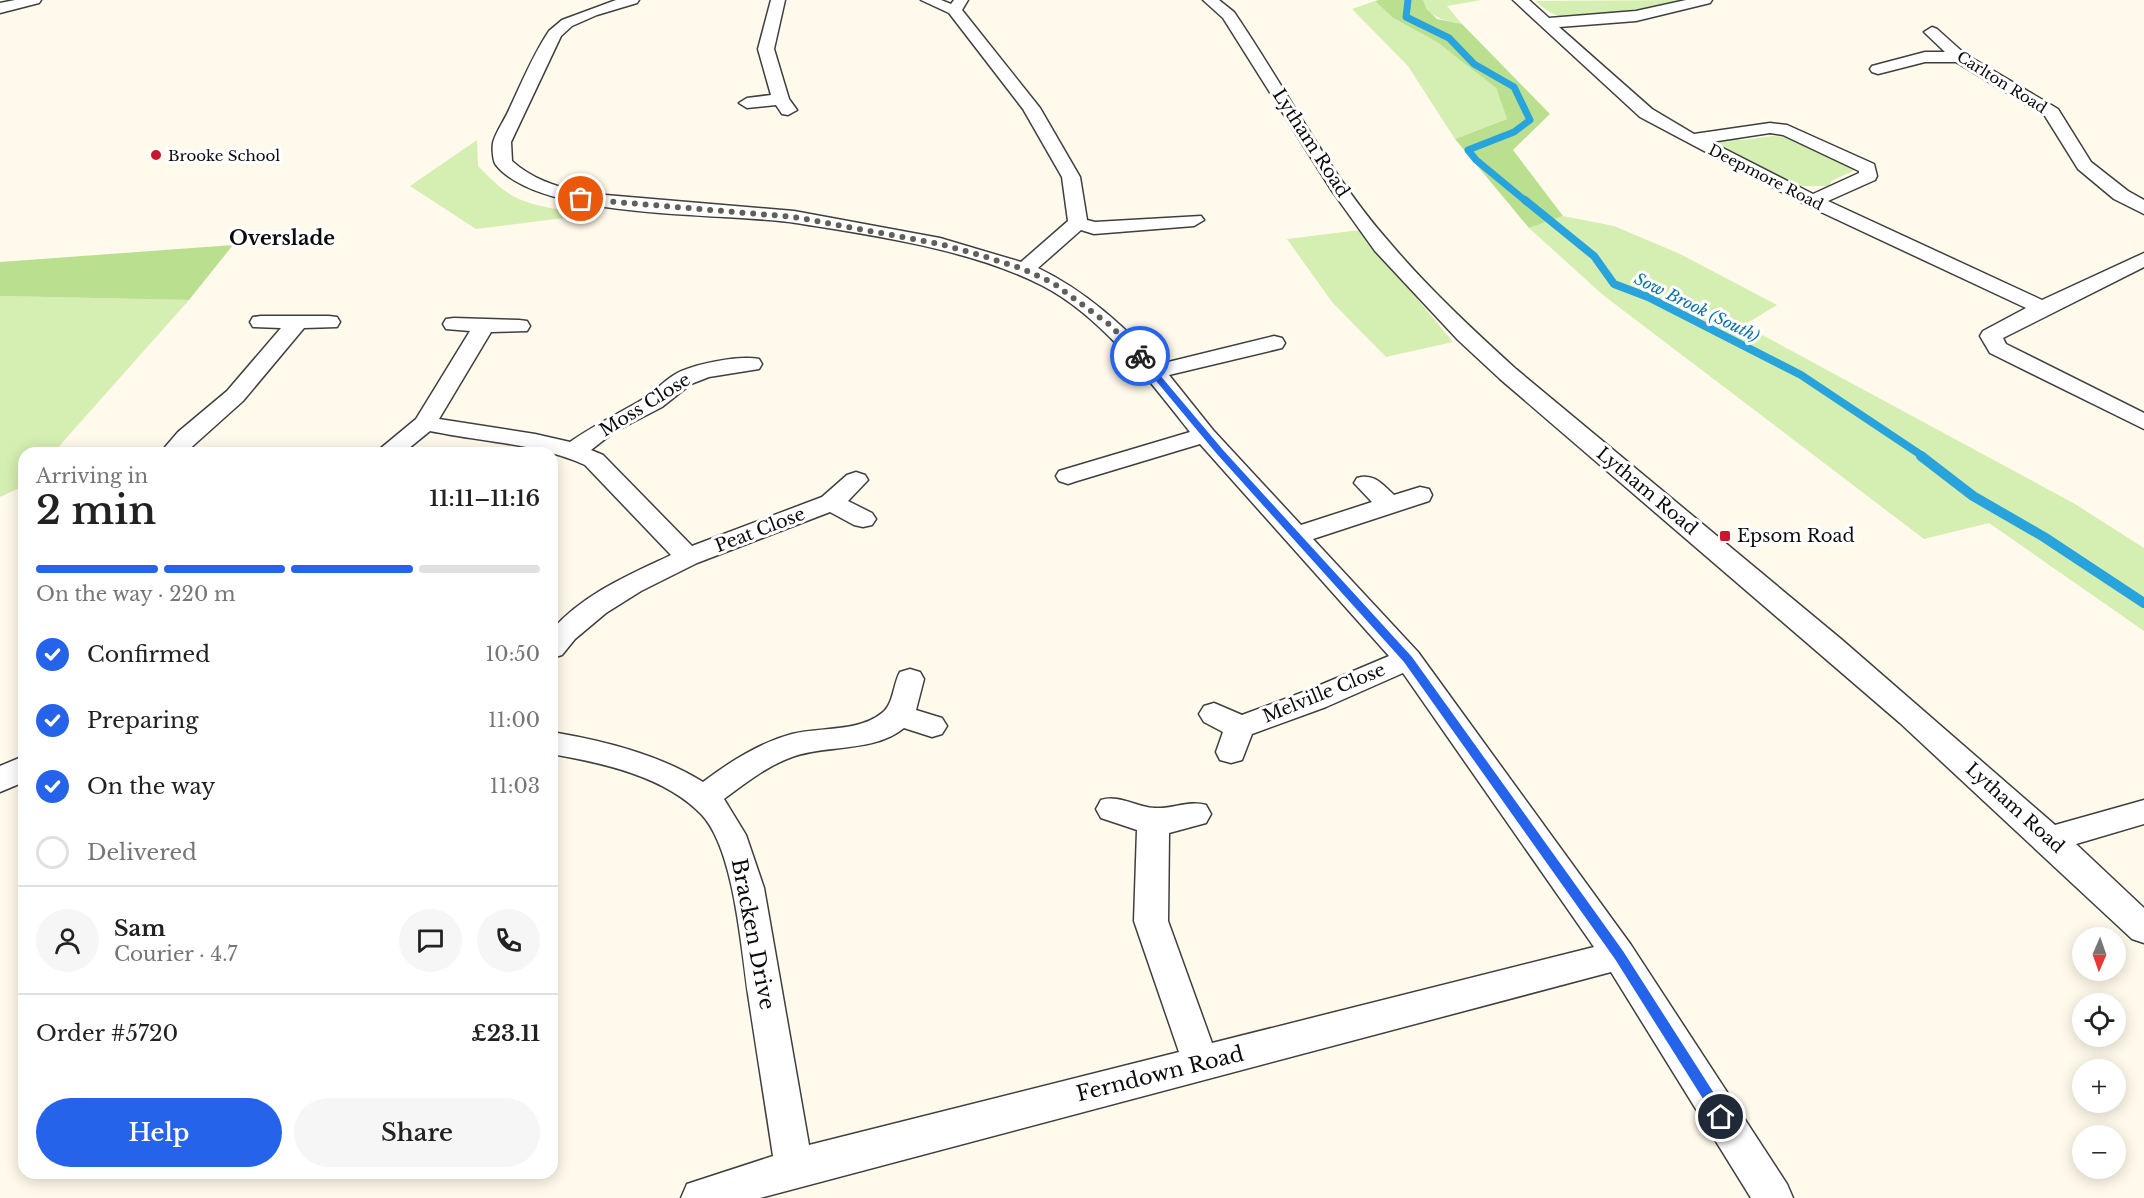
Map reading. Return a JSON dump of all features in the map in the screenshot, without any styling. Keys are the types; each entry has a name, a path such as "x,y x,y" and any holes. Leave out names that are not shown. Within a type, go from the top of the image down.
{"street":[{"path":"0,8 34,0"},
{"path":"632,0 608,6 567,23 550,39 502,142 503,162 519,177 547,190 581,199 794,217 940,244 1023,269 1053,283 1110,325 1155,372 1205,435 1294,536 1408,659 1619,955 1773,1198"},
{"path":"747,103 785,105 766,49 778,0"},
{"path":"928,0 958,5 1031,108 1071,177 1078,223"},
{"name":"Lytham Road","path":"1210,0 1229,15 1341,191 1383,247 1473,342 1897,702 2051,839 2144,929"},
{"name":"Deepmore Road","path":"1520,0 1646,113 1813,201 2042,308"},
{"path":"1548,23 1636,16 1705,0"},
{"name":"Carlton Road","path":"1932,32 1959,57 2052,113 2084,165 2121,195 2144,208"},
{"path":"1878,69 1925,57 1959,57"},
{"path":"1858,61 1901,81"},
{"path":"1692,139 1770,128 1787,130 1868,168 1868,176 1813,201"},
{"path":"1078,223 1094,228 1194,219"},
{"path":"1023,269 1078,223"},
{"path":"2144,259 2042,308 1991,336 1998,348 2144,422"},
{"path":"261,322 329,322"},
{"path":"177,447 241,390 297,322"},
{"path":"454,324 519,326"},
{"path":"396,447 411,437 425,423 485,324"},
{"path":"1155,372 1274,343"},
{"name":"Moss Close","path":"575,450 606,427 654,402 683,379 718,361 751,364"},
{"path":"425,423 462,432 556,447"},
{"path":"1068,476 1205,435"},
{"path":"558,447 575,450 594,460 688,557 625,588 594,607 572,625 558,641"},
{"name":"Peat Close","path":"688,557 831,503 856,480"},
{"path":"1366,483 1389,504"},
{"path":"1294,536 1420,495"},
{"path":"831,503 863,519"},
{"name":"Melville Close","path":"1214,714 1236,740 1316,699 1408,659"},
{"path":"703,798 758,759 794,745 846,738 888,724 899,715 910,679"},
{"path":"899,715 932,726"},
{"name":"Bracken Drive","path":"558,744 594,750 679,782 703,798 714,809 736,848 748,888 794,1168"},
{"path":"0,780 18,771"},
{"path":"1112,809 1153,822 1169,822 1195,814"},
{"path":"2051,839 2144,812"},
{"path":"1153,822 1152,921 1201,1064"},
{"name":"Ferndown Road","path":"701,1198 794,1168 1619,955"}],"green space":[{"path":"1423,0 1482,0 1447,6 1462,24 1434,15"},
{"path":"1423,0 1427,9 1437,19 1462,24 1550,114 1513,150 1563,216 1529,228 1455,139 1507,119 1496,88 1437,42 1393,18 1375,1"},
{"path":"1685,0 1640,11 1586,18 1559,16 1549,12 1535,1"},
{"path":"1375,1 1393,18 1437,42 1496,88 1507,119 1455,139 1408,66 1352,9"},
{"path":"1773,136 1786,137 1855,167 1853,171 1831,181 1830,186 1797,186 1719,146 1718,141 1726,138 1743,140"},
{"path":"477,140 478,166 511,195 549,208 604,213 476,229 410,186"},
{"path":"1563,216 1614,226 1680,254 1777,305 1744,325 2075,504 2144,548 2144,631 1989,523 1924,539 1603,295 1529,228"},
{"path":"1360,230 1453,342 1386,357 1332,302 1287,239"},
{"path":"233,245 189,300 0,296 0,262"},
{"path":"0,296 189,300 58,447 18,447 18,489 0,497"}],"waterway":[{"name":"Sow Brook (South)","path":"1408,0 1406,17 1449,38 1474,64 1514,87 1530,120 1514,132 1468,150 1476,160 1527,202"},
{"name":"Sow Brook (South)","path":"1525,200 1594,256 1614,284 1648,297 1801,375 1924,457"},
{"name":"Sow Brook (South)","path":"1921,456 1973,496 2044,537 2144,603"}],"way so far":[{"path":"581,199 794,217 940,244 980,255 1023,269 1053,283 1110,325 1140,356"}],"place":[{"name":"Brooke School","path":"156,155"},
{"name":"Epsom Road","path":"1725,536"}],"district":[{"name":"Overslade","path":"282,238"}],"route":[{"path":"1140,356 1205,435 1294,536 1408,659 1619,955 1721,1117"}]}
